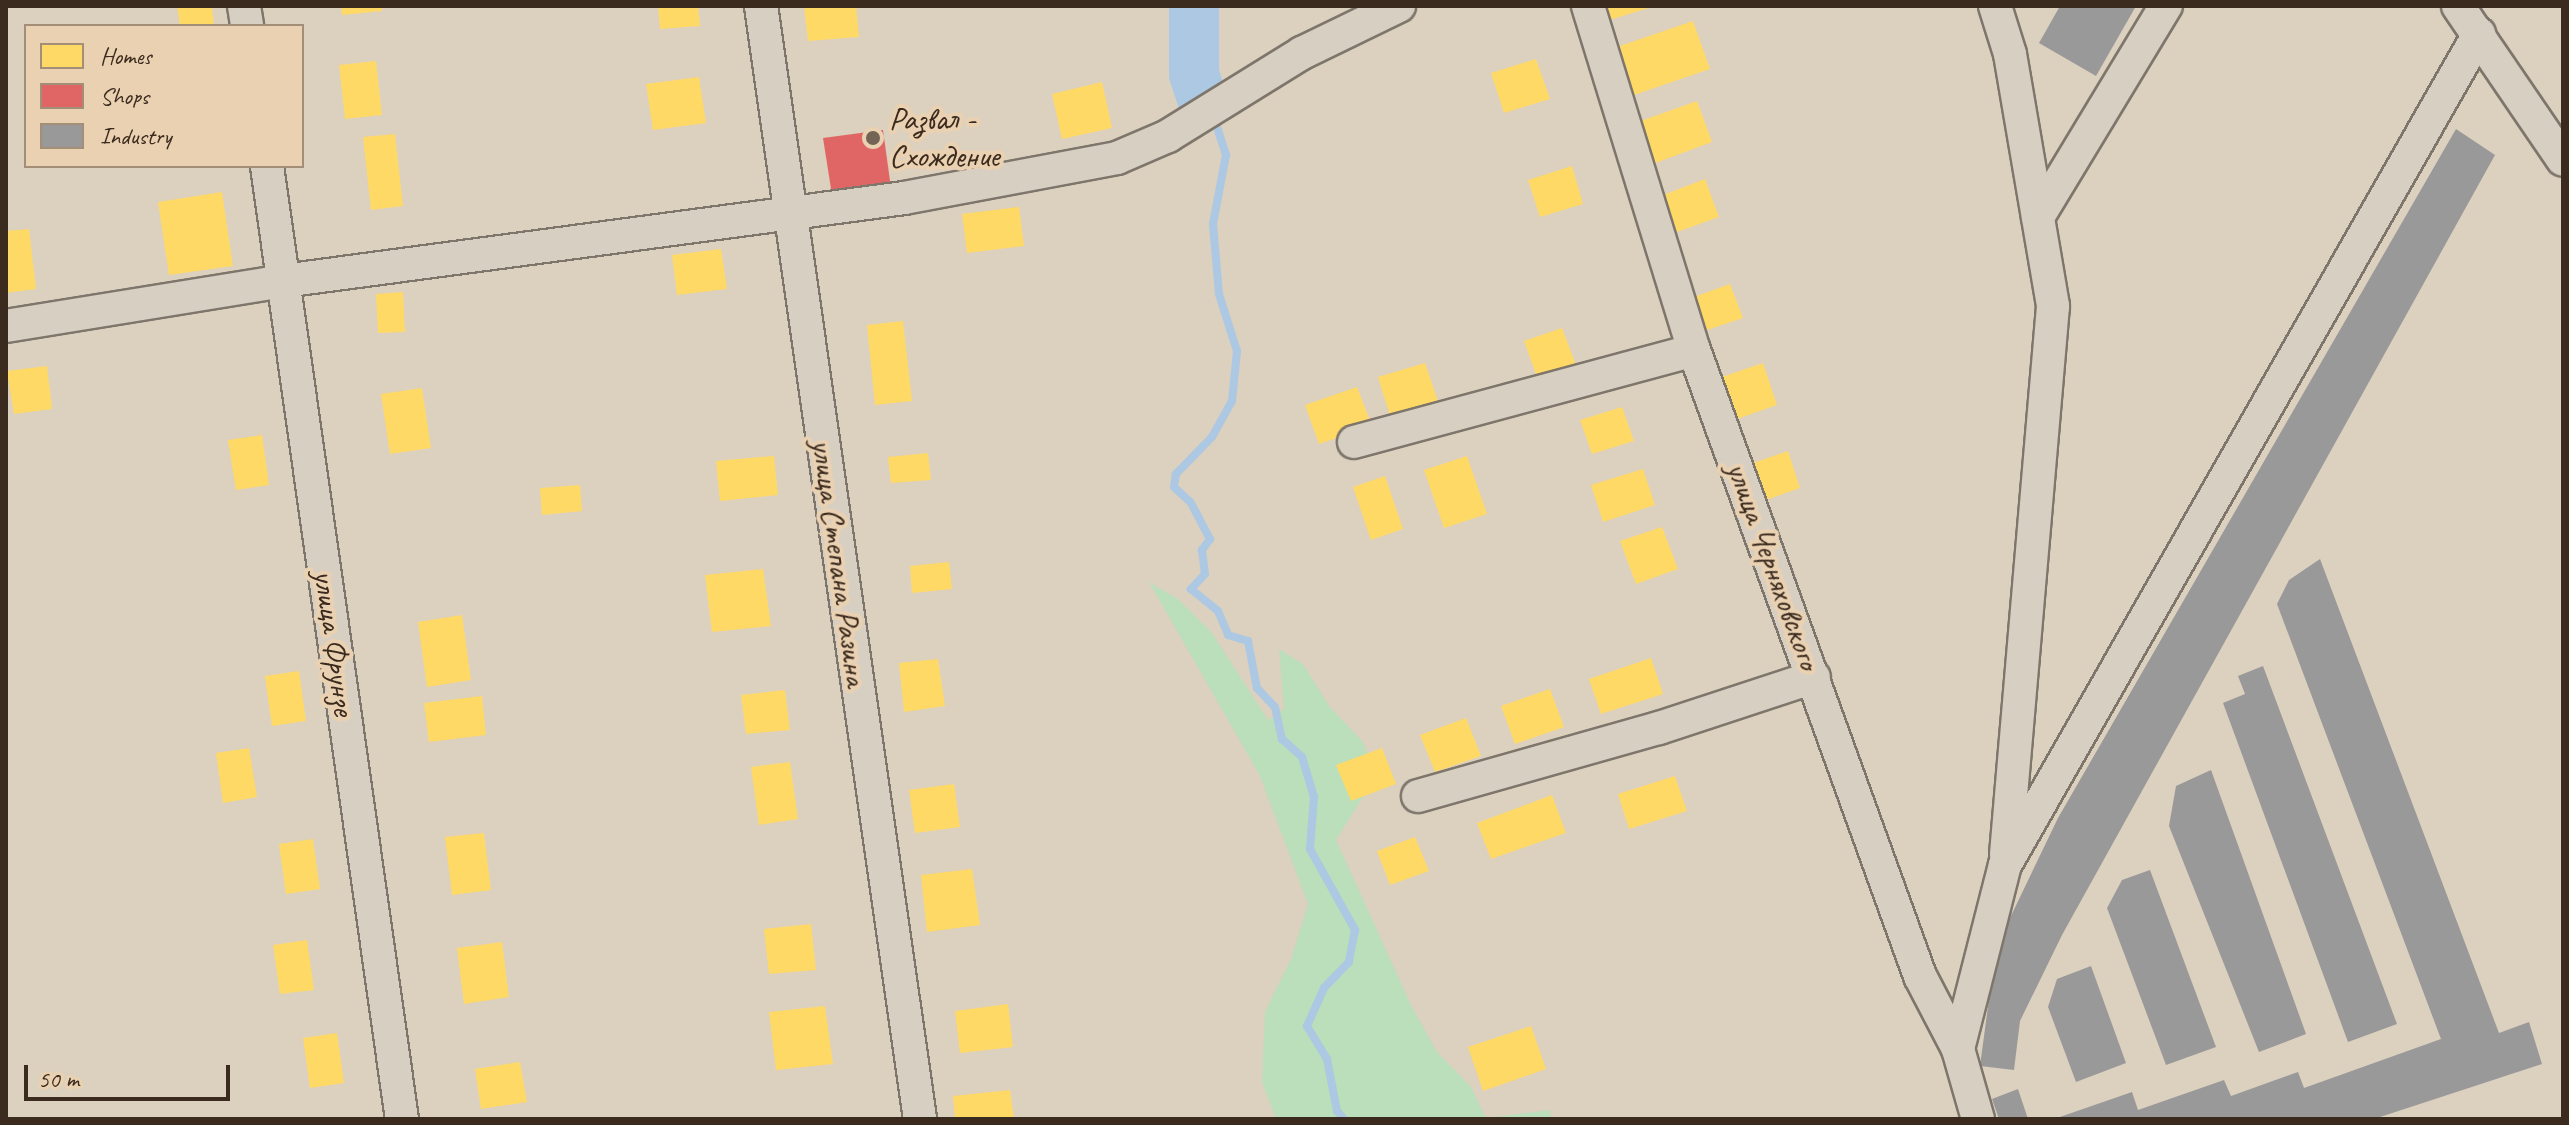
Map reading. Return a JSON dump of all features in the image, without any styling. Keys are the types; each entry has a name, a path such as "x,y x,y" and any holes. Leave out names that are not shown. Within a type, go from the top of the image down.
{"street":[{"name":"улица Степана Разина","path":"761,6 788,213 920,1119"},
{"path":"6,326 283,281 904,198 1117,158 1168,136 1302,53 1399,6"},
{"name":"улица Черняховского","path":"1588,6 1694,350 1920,976 1958,1049 1978,1119"},
{"path":"1958,1049 2005,865 2053,306 2010,54 1995,6"},
{"path":"2038,217 2166,6"},
{"path":"2458,6 2563,160"},
{"path":"2005,865 2479,34"},
{"name":"улица Фрунзе","path":"267,168 402,1119"},
{"path":"1354,442 1694,350"},
{"path":"1418,796 1659,728 1814,677"}],"green space":[{"path":"1149,582 1178,599 1212,633 1268,720 1284,709 1279,649 1303,664 1329,706 1363,742 1376,776 1336,840 1412,1007 1437,1052 1471,1087 1486,1118 1550,1110 1551,1119 1276,1119 1262,1082 1265,1012 1291,959 1308,904 1260,776"}],"building: Homes":[{"path":"177,6 212,6 214,24 180,24"},
{"path":"341,6 382,6 382,11 342,15"},
{"path":"658,6 698,6 700,26 660,29"},
{"path":"804,6 856,6 859,37 808,41"},
{"path":"1604,6 1652,6 1652,7 1609,20"},
{"path":"1693,21 1710,69 1631,96 1614,48"},
{"path":"1536,59 1550,99 1504,113 1491,73"},
{"path":"376,61 382,115 345,119 339,65"},
{"path":"699,77 706,123 653,130 646,84"},
{"path":"1102,82 1112,128 1062,139 1052,94"},
{"path":"1697,101 1712,142 1650,165 1635,123"},
{"path":"395,134 403,206 371,210 363,137"},
{"path":"1572,166 1583,204 1540,217 1528,180"},
{"path":"1705,179 1719,217 1677,232 1663,195"},
{"path":"222,192 233,266 169,275 158,202"},
{"path":"1019,207 1024,246 967,253 962,214"},
{"path":"29,229 36,289 6,293 6,231"},
{"path":"721,249 727,289 677,295 672,255"},
{"path":"1730,284 1743,318 1707,330 1694,297"},
{"path":"403,292 405,332 378,333 376,294"},
{"path":"903,321 912,401 875,405 867,325"},
{"path":"1562,328 1576,365 1537,377 1524,341"},
{"path":"1425,363 1439,404 1391,419 1378,377"},
{"path":"1763,363 1777,405 1734,420 1719,378"},
{"path":"47,366 52,409 14,414 7,371"},
{"path":"1357,387 1372,426 1319,444 1305,405"},
{"path":"422,388 431,448 390,454 381,394"},
{"path":"1622,407 1634,441 1592,454 1580,420"},
{"path":"262,435 269,485 236,490 228,440"},
{"path":"1788,451 1800,488 1763,501 1750,464"},
{"path":"928,453 931,480 891,483 888,457"},
{"path":"774,456 778,495 720,501 716,461"},
{"path":"1467,456 1487,514 1444,528 1424,470"},
{"path":"1643,469 1655,505 1603,522 1591,485"},
{"path":"1385,476 1403,529 1371,540 1353,487"},
{"path":"580,485 582,511 542,515 540,488"},
{"path":"1662,527 1678,569 1636,584 1620,541"},
{"path":"949,562 952,589 912,593 910,566"},
{"path":"763,569 771,626 712,632 705,575"},
{"path":"462,615 471,680 427,687 418,622"},
{"path":"1651,658 1663,694 1601,714 1589,679"},
{"path":"938,659 945,706 904,712 899,663"},
{"path":"299,671 306,721 272,726 265,676"},
{"path":"1550,689 1564,727 1515,744 1501,706"},
{"path":"785,690 790,730 746,734 741,695"},
{"path":"482,696 486,735 429,742 424,703"},
{"path":"1466,718 1481,756 1435,772 1420,735"},
{"path":"249,748 257,797 223,803 216,753"},
{"path":"1382,748 1396,784 1351,801 1336,765"},
{"path":"790,762 798,819 759,825 751,767"},
{"path":"1675,776 1687,811 1629,829 1618,794"},
{"path":"954,784 960,827 915,833 909,790"},
{"path":"1552,795 1566,833 1491,859 1477,823"},
{"path":"484,833 491,890 452,895 445,837"},
{"path":"1415,837 1429,871 1390,885 1377,851"},
{"path":"313,839 320,889 286,894 279,844"},
{"path":"972,869 980,925 927,932 921,875"},
{"path":"811,924 816,970 769,974 764,929"},
{"path":"307,940 314,990 280,994 273,945"},
{"path":"502,942 509,997 464,1004 457,948"},
{"path":"1008,1004 1013,1047 960,1053 955,1011"},
{"path":"825,1006 833,1064 776,1070 769,1012"},
{"path":"1531,1026 1546,1069 1483,1091 1468,1047"},
{"path":"337,1033 344,1083 310,1088 303,1038"},
{"path":"520,1062 527,1102 481,1109 475,1069"},
{"path":"1010,1090 1014,1119 955,1119 953,1096"}],"building: Shops":[{"path":"883,130 891,188 832,195 823,138"}],"building: Industry":[{"path":"2060,6 2136,6 2096,76 2039,43"},
{"path":"2456,129 2495,155 2062,935 2020,1021 2014,1070 1980,1066 1996,947 2058,818"},
{"path":"2320,559 2499,1033 2529,1022 2542,1064 2374,1119 2054,1119 2132,1092 2138,1110 2224,1080 2231,1096 2298,1072 2304,1088 2441,1039 2277,604 2289,580"},
{"path":"2263,666 2397,1024 2348,1042 2223,703 2245,694 2238,676"},
{"path":"2211,770 2306,1034 2259,1052 2169,826 2176,786"},
{"path":"2150,870 2216,1047 2166,1065 2107,908 2122,880"},
{"path":"2091,966 2126,1063 2076,1082 2048,1007 2057,979"},
{"path":"2018,1089 2028,1119 1999,1119 1992,1099"}],"waterway":[{"path":"1194,6 1194,74 1202,99"},
{"path":"1215,121 1226,155 1213,224 1219,294 1237,351 1232,401 1212,437 1176,474 1174,487 1191,503 1210,539 1202,550 1205,574 1191,589 1218,611 1228,635 1248,641 1257,688 1275,707 1282,739 1302,757 1314,797 1310,849 1355,930 1349,962 1324,988 1307,1026 1327,1059 1337,1111 1344,1119"}],"place":[{"name":"Развал - Схождение","path":"873,138"}]}
